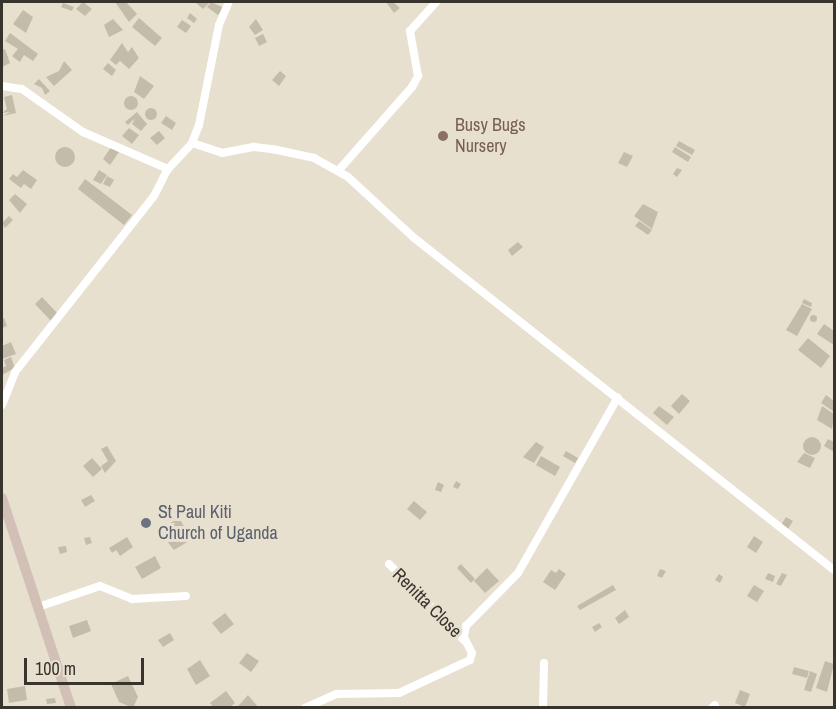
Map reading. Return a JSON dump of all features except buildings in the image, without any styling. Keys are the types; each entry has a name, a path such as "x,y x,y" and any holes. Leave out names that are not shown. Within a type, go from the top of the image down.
{"street":[{"path":"2,405 15,372 154,196 168,169 192,143 219,25 228,2"},
{"path":"338,171 412,87 418,76 410,31 436,2"},
{"path":"2,86 22,89 83,132 168,169"},
{"path":"192,143 222,153 254,147 277,150 314,158 338,171 413,237 834,570"},
{"path":"305,708 337,694 399,693 466,663 472,652 465,641 466,626 518,573 618,397"},
{"path":"2,498 5,519 38,607 70,708"},
{"name":"Renitta Close","path":"388,564 465,641"},
{"path":"38,607 100,586 132,599 186,596"},
{"path":"543,708 544,663"}],"place":[{"name":"Busy Bugs Nursery","path":"443,136"},
{"name":"St Paul Kiti Church of Uganda","path":"146,523"}]}
